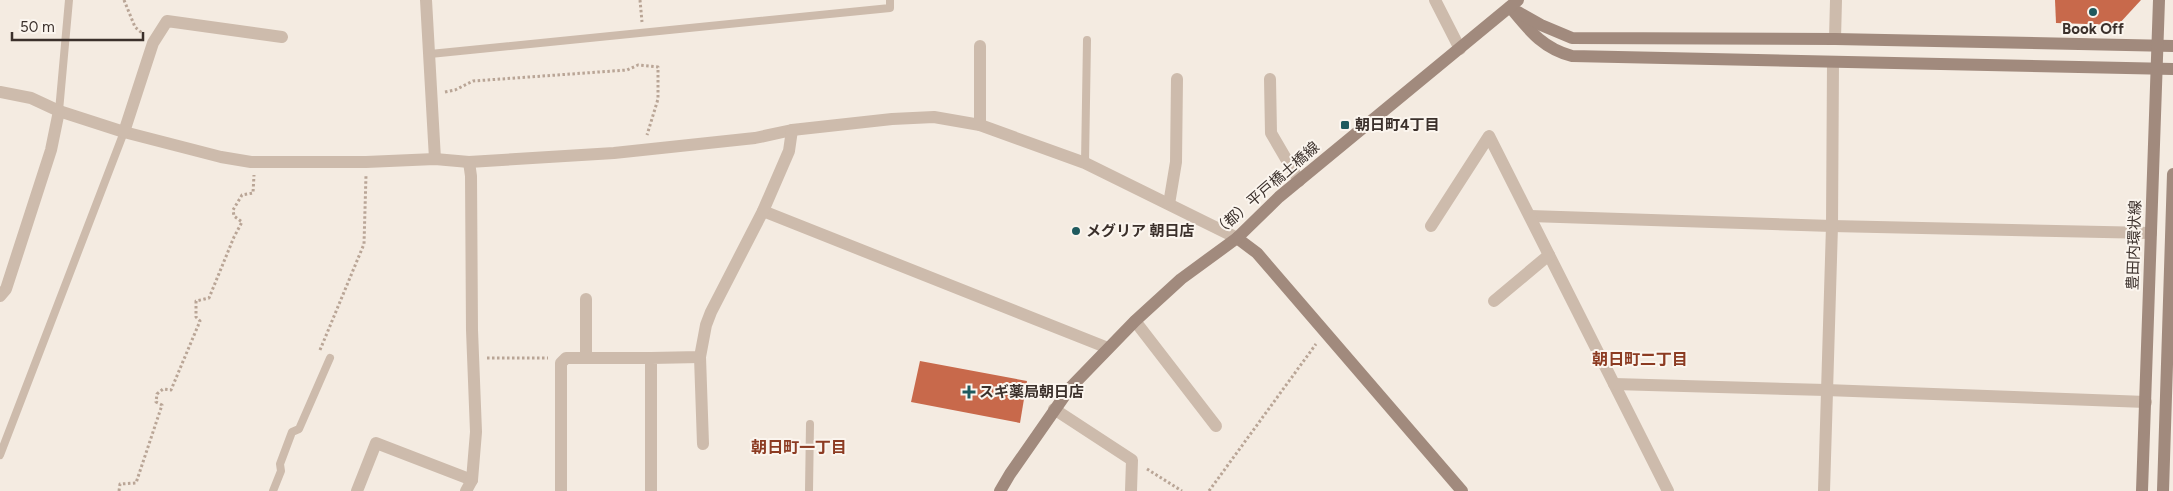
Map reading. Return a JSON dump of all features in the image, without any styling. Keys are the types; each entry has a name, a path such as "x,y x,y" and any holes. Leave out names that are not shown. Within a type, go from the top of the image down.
{"street":[{"path":"426,0 434,159"},
{"path":"1435,0 1460,49"},
{"path":"1835,39 1836,0"},
{"name":"豊田内環状線","path":"2142,491 2158,0"},
{"path":"1514,4 1541,25 1572,38 1835,39 2173,46"},
{"path":"1514,4 1534,36 1556,52 1572,56 2173,69"},
{"name":"（都）平戸橋土橋線","path":"1000,491 1070,388 1134,320 1181,279 1237,238 1279,196 1514,4"},
{"path":"124,132 153,43 167,21 282,37"},
{"path":"980,46 980,125"},
{"path":"1824,491 1832,226 1833,62"},
{"path":"1169,204 1176,162 1177,79"},
{"path":"1270,79 1271,133 1299,181"},
{"path":"0,92 31,98 59,111 124,132 221,157 251,162 366,162 434,159 469,162 643,150 755,138 792,130 892,119 934,117 980,125 1085,163 1237,238 1257,254 1462,491"},
{"path":"0,296 6,289 6,270 51,150 59,111"},
{"path":"703,444 700,357 706,326 711,312 763,211 789,151 792,130"},
{"path":"1431,226 1489,136 1668,491"},
{"path":"357,491 376,443 469,486 476,432 471,176 469,162"},
{"path":"2163,491 2170,401 2173,174"},
{"path":"763,211 1108,348"},
{"path":"1530,216 1832,226 2150,233"},
{"path":"1494,301 1549,255"},
{"path":"586,300 586,358"},
{"path":"1134,320 1216,426"},
{"path":"561,491 559,370 561,363 566,358 700,357"},
{"path":"651,358 651,491"},
{"path":"1614,384 2146,402"},
{"path":"1054,409 1132,460 1131,491"}],"lane":[{"path":"59,111 69,0"},
{"path":"430,54 890,8 890,0"},
{"path":"1085,163 1087,40"},
{"path":"0,455 124,132"},
{"path":"273,491 281,471 280,464 292,432 299,429 330,358"},
{"path":"809,491 810,424"}],"path":[{"path":"124,0 135,27 153,43"},
{"path":"640,0 642,33"},
{"path":"431,94 455,90 473,81 627,70 638,65 658,67 658,99 643,150"},
{"path":"118,491 117,489 120,484 136,483 162,406 156,402 157,394 163,390 171,390 200,321 196,317 196,301 208,298 242,222 234,216 233,210 242,195 253,194 254,171 251,162"},
{"path":"316,359 364,244 366,162"},
{"path":"1209,491 1318,342"},
{"path":"474,358 566,358"},
{"path":"1132,460 1182,491"}],"building":[{"name":"Book Off","path":"2055,0 2141,0 2118,25 2056,23"},
{"name":"スギ薬局朝日店","path":"920,361 1027,381 1020,423 911,402"}],"place":[{"name":"Book Off","path":"2093,12"},
{"name":"朝日町4丁目","path":"1345,125"},
{"name":"メグリア 朝日店","path":"1076,231"},
{"name":"スギ薬局朝日店","path":"969,392"}],"district":[{"name":"朝日町二丁目","path":"1640,359"},
{"name":"朝日町一丁目","path":"799,447"}]}
